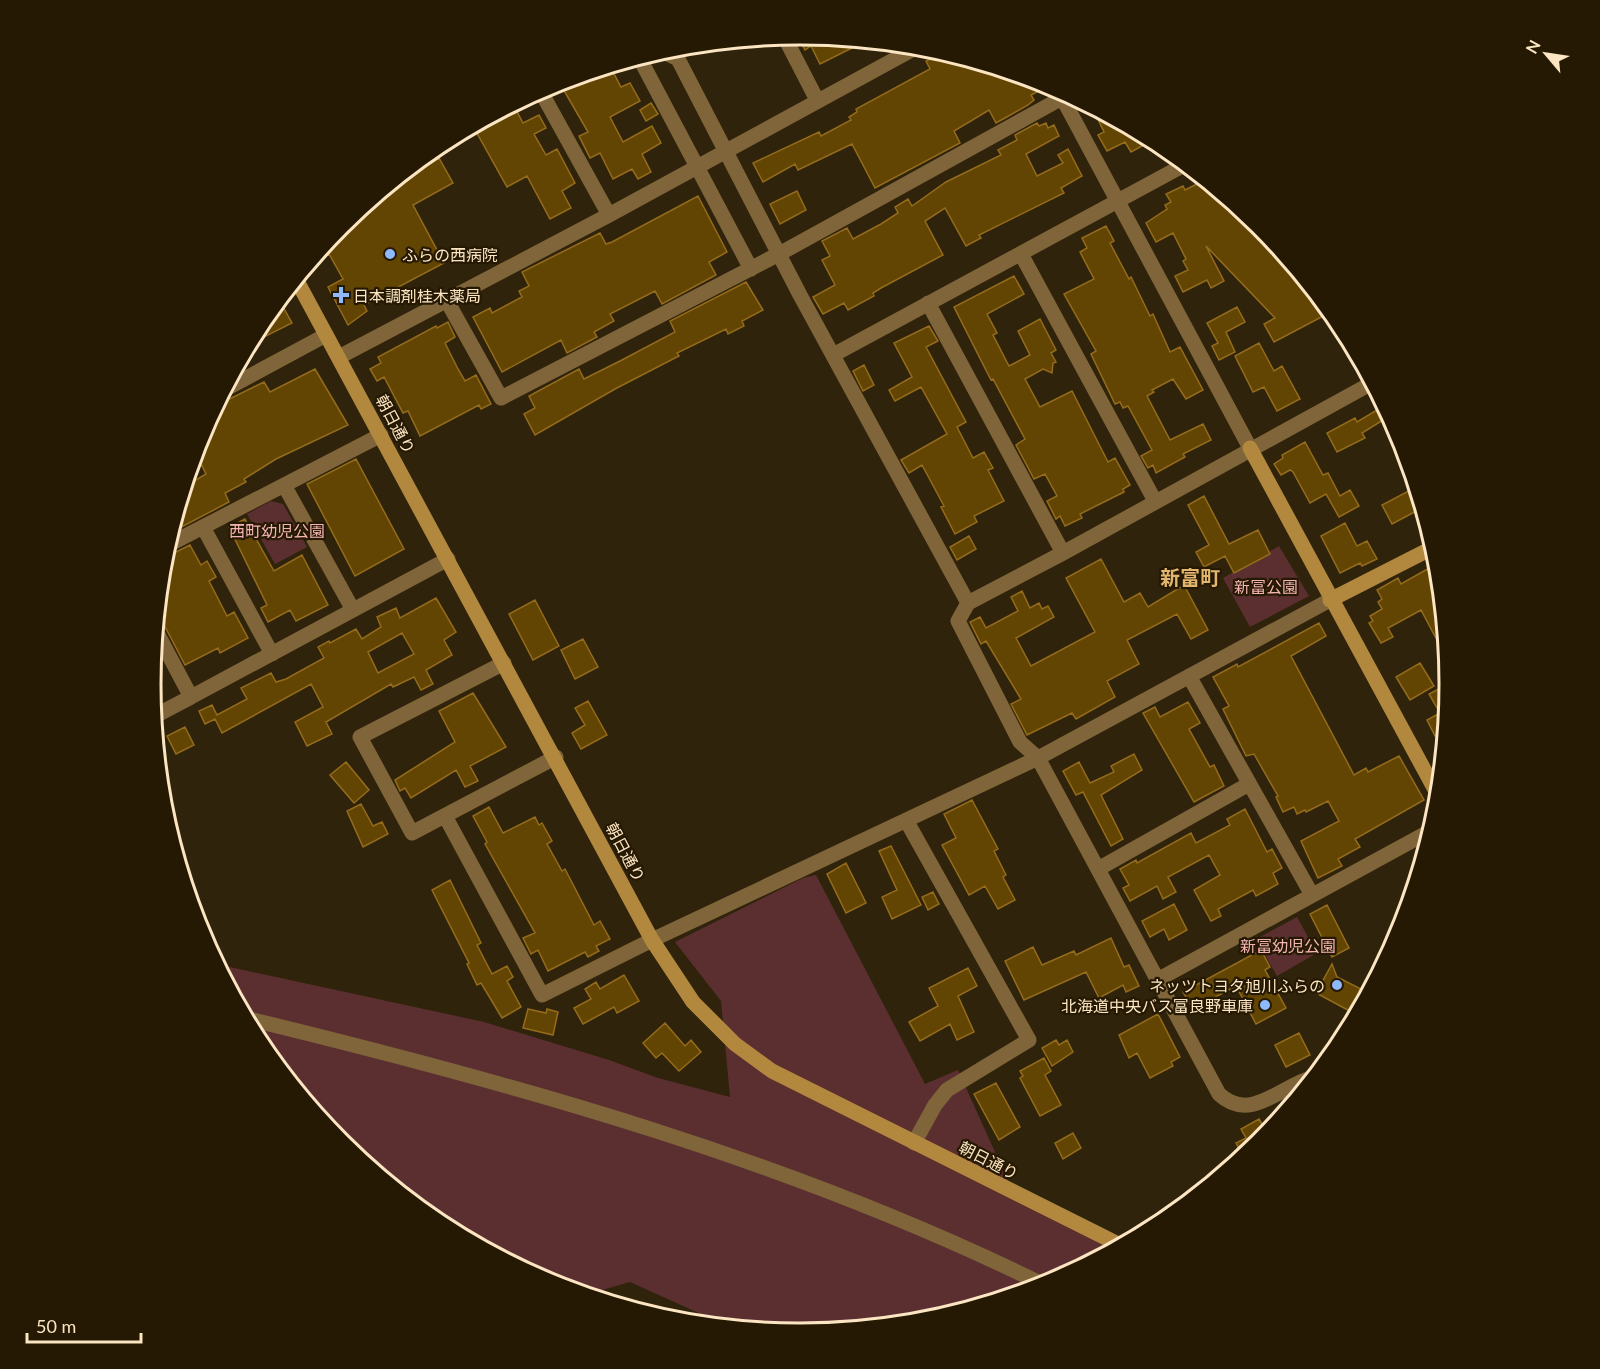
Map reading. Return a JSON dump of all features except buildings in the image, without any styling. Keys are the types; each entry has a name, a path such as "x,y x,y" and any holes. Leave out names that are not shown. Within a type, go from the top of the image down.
{"street":[{"path":"788,45 818,100"},
{"path":"339,357 725,153 902,53"},
{"path":"674,57 678,59 778,254 835,354 968,603"},
{"path":"643,65 751,268"},
{"path":"447,301 501,398 778,254 1052,97"},
{"path":"545,99 609,215"},
{"path":"1064,103 1330,600 1431,783"},
{"path":"835,354 1177,169"},
{"path":"1021,254 1155,501"},
{"name":"朝日通り","path":"300,286 652,940 693,1002 735,1044 772,1071 1113,1242"},
{"path":"928,303 1063,553"},
{"path":"236,384 326,335"},
{"path":"1298,1085 1254,1106 1242,1107 1227,1102 1219,1094 1038,758 1020,742 958,621 968,603 1366,386"},
{"path":"177,540 381,435"},
{"path":"284,485 353,610"},
{"path":"203,527 272,654"},
{"path":"445,816 542,995 652,940 1038,758 1330,600 1425,552"},
{"path":"162,712 448,560"},
{"path":"162,641 191,697"},
{"path":"504,663 360,737 412,833 556,758"},
{"path":"1189,676 1312,895"},
{"path":"1098,869 1249,784"},
{"path":"906,820 1029,1040 947,1090 935,1105 914,1143"},
{"path":"1159,979 1421,836"},
{"path":"256,1021 427,1062 599,1113 765,1168 882,1211 1032,1280"}],"green space":[{"name":"西町幼児公園","path":"271,501 283,504 307,547 275,564 247,514"},
{"name":"新冨公園","path":"1279,546 1309,596 1250,627 1223,578"},
{"path":"816,875 925,1084 958,1070 1013,1192 1113,1242 1045,1275 966,1302 925,1312 842,1323 758,1323 709,1318 630,1282 598,1291 594,1290 517,1258 480,1238 411,1192 378,1165 319,1106 293,1074 268,1040 226,966 484,1022 609,1060 658,1078 730,1097 721,1001 675,942 803,878"},
{"name":"新冨幼児公園","path":"1297,917 1317,953 1277,976 1256,939"}],"place":[{"name":"ふらの西病院","path":"390,254"},
{"name":"日本調剤桂木薬局","path":"341,295"},
{"name":"ネッツトヨタ旭川ふらの","path":"1337,985"},
{"name":"北海道中央バス富良野車庫","path":"1265,1005"}],"district":[{"name":"新富町","path":"1190,577"}]}
